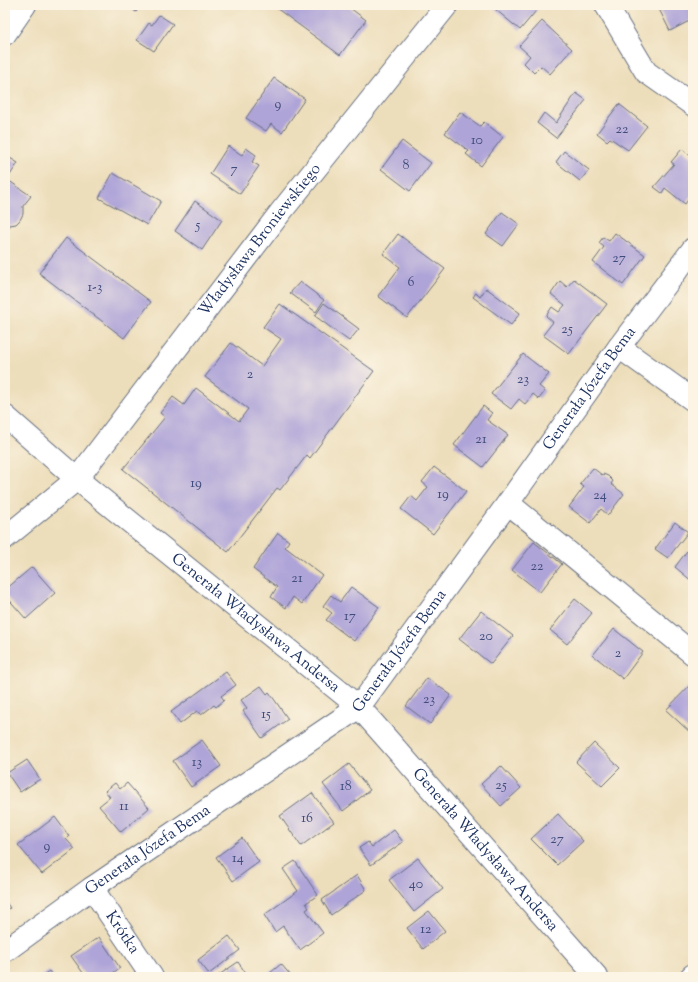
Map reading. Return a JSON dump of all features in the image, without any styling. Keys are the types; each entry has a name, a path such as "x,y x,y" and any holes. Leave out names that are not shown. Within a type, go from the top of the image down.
{"street":[{"path":"5,34 25,5"},
{"name":"Władysława Broniewskiego","path":"5,538 77,479 280,213 448,5"},
{"path":"606,5 646,72 693,105"},
{"name":"Generała Józefa Bema","path":"5,951 92,888 359,708 619,347 693,249"},
{"path":"619,347 693,400"},
{"name":"Generała Władysława Andersa","path":"5,416 77,479 359,708 597,977"},
{"path":"508,503 693,654"},
{"name":"Krótka","path":"92,888 152,977"}],"building":[{"path":"127,5 141,5 136,12"},
{"path":"272,5 346,5 366,20 340,55"},
{"path":"498,5 541,5 520,30 495,9"},
{"path":"657,5 693,5 693,19 670,31"},
{"path":"159,15 173,24 154,51 137,40 149,23 152,25"},
{"path":"542,21 572,49 550,74 541,66 534,73 524,63 530,56 519,46"},
{"path":"274,78 305,99 282,132 271,124 266,131 246,118"},
{"path":"576,93 586,100 556,138 537,123 544,113 556,123"},
{"path":"619,104 647,126 628,150 610,138 607,141 597,133"},
{"path":"460,112 480,126 484,122 503,137 481,166 466,154 469,151 445,133"},
{"path":"402,141 431,163 410,191 381,169"},
{"path":"228,146 242,155 246,148 256,155 252,162 259,166 240,194 210,174"},
{"path":"682,149 693,158 693,193 685,204 665,188 662,193 654,187 674,164 671,162"},
{"path":"564,151 589,170 580,181 556,162"},
{"path":"5,155 18,163 10,175 5,172"},
{"path":"113,173 161,201 147,225 99,198"},
{"path":"5,178 31,196 23,206 23,214 20,220 16,224 10,225 5,232"},
{"path":"195,201 222,220 202,250 175,231"},
{"path":"502,212 519,224 503,246 486,234"},
{"path":"615,233 645,255 623,285 593,262 604,247 599,243 603,237 609,241"},
{"path":"398,234 445,269 407,318 378,296 400,267 383,254"},
{"path":"66,238 151,302 124,338 39,273"},
{"path":"574,279 607,304 569,354 543,335 553,322 546,316 552,307 559,312 565,305 551,294 560,281 567,287"},
{"path":"300,282 324,300 316,312 290,293"},
{"path":"486,288 520,313 511,325 473,297 476,293 480,297"},
{"path":"324,303 359,329 349,341 315,316"},
{"path":"280,304 374,371 310,458 307,455 280,490 277,488 228,552 123,469 165,417 160,413 173,397 184,405 196,388 239,421 248,409 205,377 231,343 262,366 281,339 263,327"},
{"path":"523,354 549,374 539,386 545,391 539,399 533,394 525,404 519,399 511,409 491,394"},
{"path":"483,406 492,413 487,420 508,435 483,467 454,445"},
{"path":"434,467 466,491 433,534 401,509 411,496 417,501 428,487 422,482"},
{"path":"593,468 602,475 608,476 613,481 611,484 624,494 608,515 601,509 590,523 569,507 584,487 580,484"},
{"path":"675,522 688,532 668,558 655,549"},
{"path":"278,533 289,541 285,547 322,575 302,604 293,597 286,608 271,597 277,587 253,569"},
{"path":"534,542 562,564 540,592 512,570"},
{"path":"687,551 693,556 693,582 675,567"},
{"path":"32,567 55,593 26,619 5,595 5,590"},
{"path":"351,587 379,607 354,641 326,620 332,613 323,606 331,595 340,602"},
{"path":"575,599 592,613 567,644 550,630"},
{"path":"481,611 513,636 491,664 459,639"},
{"path":"614,629 643,652 623,679 593,655"},
{"path":"226,672 236,685 221,696 224,700 216,707 214,705 201,715 197,711 180,724 171,712"},
{"path":"427,678 451,695 430,724 406,706"},
{"path":"693,682 693,735 666,710"},
{"path":"261,686 267,694 269,692 288,719 262,738 243,711 247,708 241,700"},
{"path":"202,740 221,766 191,787 173,761"},
{"path":"594,743 620,768 602,786 576,762"},
{"path":"27,760 40,779 20,792 7,773"},
{"path":"349,764 370,790 343,811 323,784"},
{"path":"501,766 521,788 501,806 481,784"},
{"path":"115,783 120,789 127,783 149,808 121,832 99,806 110,797 105,791"},
{"path":"312,793 334,822 301,846 280,816"},
{"path":"558,814 583,841 557,865 531,839"},
{"path":"55,817 69,836 66,839 75,849 42,874 18,845"},
{"path":"394,830 403,842 371,865 359,848 368,842 372,847"},
{"path":"242,838 259,862 233,881 216,857"},
{"path":"418,858 443,889 414,912 389,880"},
{"path":"295,861 318,895 306,903 309,908 306,910 323,933 300,950 283,926 275,932 264,915 298,891 283,869"},
{"path":"357,875 366,890 331,915 322,900"},
{"path":"5,901 10,908 5,911"},
{"path":"429,911 445,931 423,949 407,928"},
{"path":"229,936 240,950 209,974 198,960"},
{"path":"99,937 120,968 107,977 86,977 71,956"},
{"path":"238,962 247,975 245,977 216,977"},
{"path":"281,964 292,977 265,977"},
{"path":"49,971 54,977 40,977"}]}
